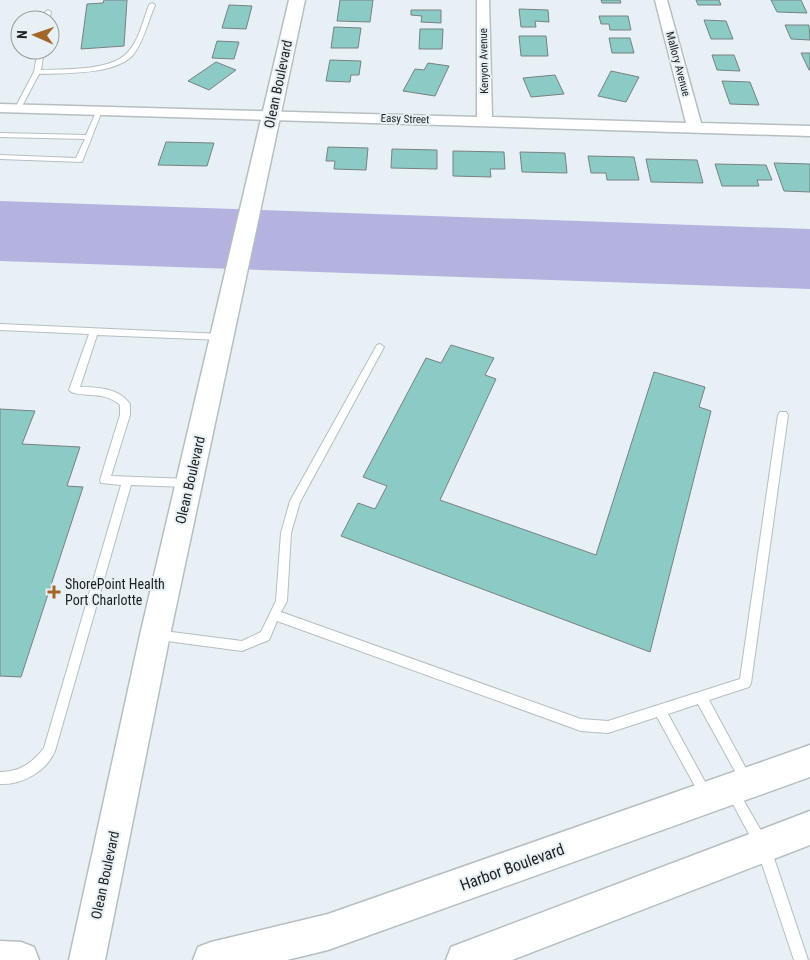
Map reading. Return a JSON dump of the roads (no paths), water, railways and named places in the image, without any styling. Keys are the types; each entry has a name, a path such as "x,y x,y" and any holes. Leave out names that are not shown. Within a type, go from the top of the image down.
{"street":[{"name":"Olean Boulevard","path":"87,960 155,635 252,209 272,116 275,92 297,0"},
{"name":"Kenyon Avenue","path":"483,0 485,122"},
{"name":"Mallory Avenue","path":"661,0 695,128"},
{"name":"Easy Street","path":"0,108 810,131"},
{"name":"Harbor Boulevard","path":"211,960 328,932 810,760"},
{"path":"465,960 810,828"},
{"path":"0,959 21,960"}],"lane":[{"path":"37,72 94,68 116,64 128,56 137,42 152,6"},
{"path":"18,108 37,72 39,60"},
{"path":"0,158 79,160 99,111"},
{"path":"0,134 89,137"},
{"path":"0,328 222,337"},
{"path":"94,332 74,390 107,392 119,397 125,404 125,415 105,480 189,482"},
{"path":"155,635 242,646 266,636 281,601 286,533 295,501 380,347"},
{"path":"275,615 581,725 608,727 745,683 783,415"},
{"path":"0,778 21,777 38,766 49,751 127,481"},
{"path":"701,697 728,790"},
{"path":"659,710 728,790 763,846 801,960"}],"water":[{"path":"0,201 810,229 810,289 0,261"}],"place":[{"name":"ShorePoint Health Port Charlotte","path":"54,592"}]}
